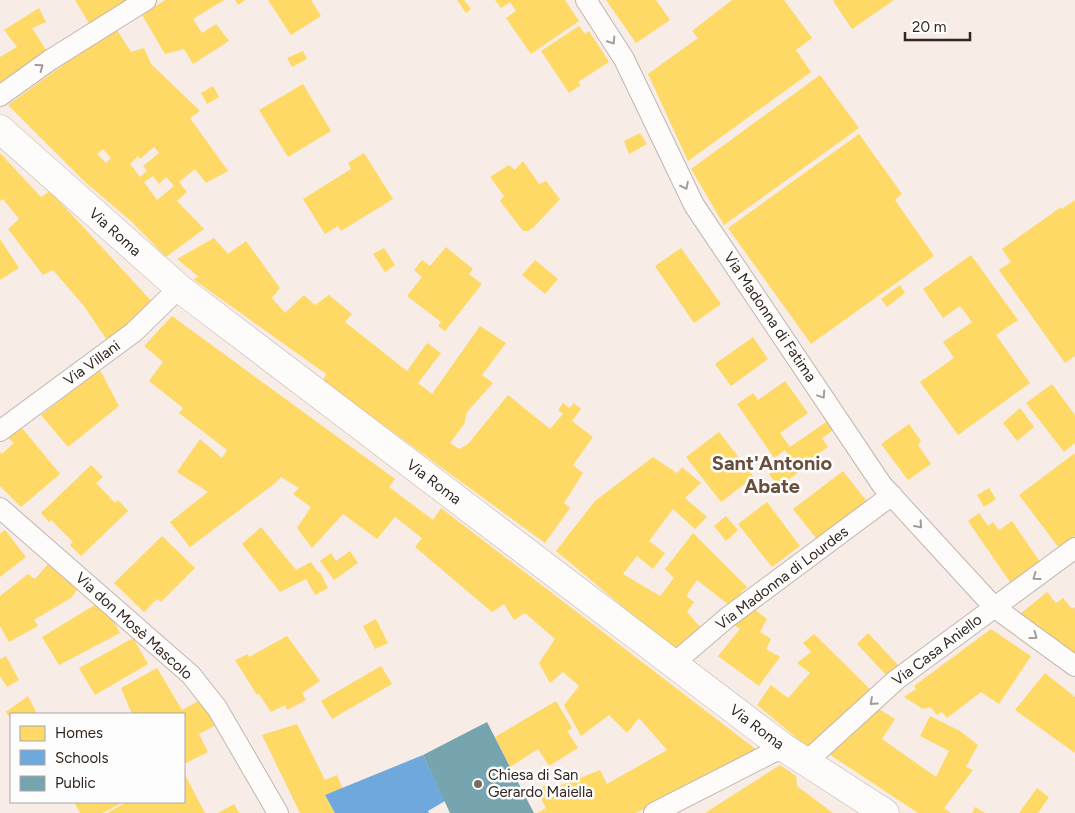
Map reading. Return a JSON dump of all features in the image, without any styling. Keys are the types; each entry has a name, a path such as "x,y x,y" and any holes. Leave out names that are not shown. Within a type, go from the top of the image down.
{"main road":[{"name":"Via Roma","path":"0,129 179,288 783,747 885,813"}],"street":[{"path":"0,96 50,60 146,0"},
{"name":"Via Madonna di Fatima","path":"586,0 624,59 694,205 882,485 994,607 1075,666"},
{"name":"Via Villani","path":"0,431 134,332 179,288"},
{"name":"Via Madonna di Lourdes","path":"673,664 728,617 892,495"},
{"name":"Via don Mosè Mascolo","path":"0,508 191,675 217,708 278,813"},
{"name":"Via Casa Aniello","path":"806,762 896,680 1075,548"},
{"path":"654,813 783,747"}],"building: Homes":[{"path":"75,0 132,0 90,25"},
{"path":"165,0 224,0 193,19 202,33 216,24 229,41 193,64 184,49 165,54 142,15"},
{"path":"235,0 245,0 238,5"},
{"path":"268,0 311,0 321,16 291,35"},
{"path":"457,0 464,0 471,9 466,13"},
{"path":"495,0 565,0 579,21 531,54 506,18 516,11 510,2 501,8"},
{"path":"606,0 656,0 670,20 636,43"},
{"path":"732,0 784,0 812,38 796,50 811,72 688,161 648,74 698,38 692,31"},
{"path":"894,0 852,29 833,1"},
{"path":"39,8 46,22 32,28 48,53 0,83 0,57 17,47 4,30"},
{"path":"579,26 585,34 589,31 609,62 578,82 581,85 569,93 541,51"},
{"path":"115,27 131,52 144,48 151,64 200,111 190,118 228,171 206,183 195,169 179,182 187,192 177,201 204,229 166,257 132,222 85,182 8,105","holes":["154,147 159,153 143,166 147,171 140,177 130,164 138,156 140,159","103,149 111,158 106,163 97,154","153,176 159,184 166,177 174,186 157,200 144,182"]},
{"path":"303,51 307,59 292,67 287,58"},
{"path":"820,75 859,128 724,225 691,169"},
{"path":"303,84 331,131 288,157 259,110"},
{"path":"213,86 219,97 207,104 201,93"},
{"path":"640,133 647,144 629,154 624,141"},
{"path":"859,134 902,194 895,200 934,256 811,344 728,228"},
{"path":"0,153 41,197 50,191 156,306 107,340 84,306 53,270 43,275 8,229 19,219 3,199 0,201"},
{"path":"364,153 393,199 341,231 338,226 325,234 303,199 351,169 348,163"},
{"path":"523,161 539,184 546,181 560,199 528,231 523,231 500,201 504,196 490,177 509,165 515,170"},
{"path":"1075,200 1075,356 1065,363 999,270 1011,262 1002,249 1061,207 1062,209"},
{"path":"214,238 228,254 246,241 280,288 272,298 285,313 304,295 315,305 329,295 352,314 345,322 407,371 427,343 441,353 418,383 432,394 480,326 506,343 482,375 493,383 467,412 464,424 450,443 459,449 468,444 508,395 550,429 563,414 558,410 563,403 569,408 574,403 581,409 572,421 593,437 573,465 583,473 564,503 570,508 545,543 323,381 326,374 193,279 199,277 177,259"},
{"path":"0,239 19,268 0,280"},
{"path":"446,247 473,269 469,274 482,284 445,331 438,326 441,322 407,296 422,277 414,270 422,260 430,266"},
{"path":"384,248 395,265 385,272 373,254"},
{"path":"681,248 721,304 694,323 655,266"},
{"path":"971,255 1018,320 996,335 1030,383 958,435 920,382 954,358 943,342 972,322 960,306 943,318 923,289"},
{"path":"535,260 558,279 545,294 522,275"},
{"path":"900,285 905,293 887,307 881,299"},
{"path":"172,316 395,479 389,487 433,520 441,508 758,751 636,813 537,813 546,808 536,789 550,784 552,789 600,770 607,784 667,750 639,718 627,733 609,715 581,736 564,705 579,686 563,672 550,683 539,663 555,639 525,613 514,620 504,604 492,612 415,547 422,538 395,517 377,539 343,514 312,548 297,528 311,507 293,494 299,488 281,477 190,547 170,522 208,492 177,472 200,439 222,458 227,450 179,413 183,408 149,381 163,362 144,346"},
{"path":"753,337 768,359 731,386 715,364"},
{"path":"100,370 119,406 68,447 41,415"},
{"path":"785,381 808,413 780,433 790,447 829,420 835,429 822,438 828,447 797,468 785,450 774,458 737,404 753,393 758,400"},
{"path":"1052,384 1075,415 1075,443 1064,452 1026,403"},
{"path":"1020,408 1034,427 1017,441 1003,423"},
{"path":"909,424 921,441 918,445 931,464 908,480 881,444"},
{"path":"22,428 60,474 21,507 0,486 0,452 2,454 14,443 8,438"},
{"path":"719,432 754,477 721,502 686,457"},
{"path":"1075,453 1075,536 1059,548 1019,495"},
{"path":"653,457 677,473 682,467 701,483 685,498 707,517 695,529 673,509 649,541 665,553 653,569 637,556 623,574 660,596 674,578 665,569 693,533 747,587 729,605 697,580 686,596 694,602 687,612 703,630 675,650 556,551 595,501"},
{"path":"790,459 799,472 778,487 769,474"},
{"path":"91,465 103,477 96,483 115,503 118,500 128,511 81,556 70,545 73,542 51,520 49,522 41,513"},
{"path":"843,471 869,504 819,542 793,509"},
{"path":"989,488 996,499 984,507 977,495"},
{"path":"767,502 800,546 772,567 738,524"},
{"path":"979,513 988,526 993,522 999,530 1012,521 1042,565 1012,585 968,521"},
{"path":"726,516 738,530 726,541 714,526"},
{"path":"261,527 296,570 311,562 320,572 328,588 315,595 306,579 280,592 242,544"},
{"path":"5,530 26,557 0,577 0,534"},
{"path":"162,536 195,568 161,602 157,599 144,612 114,583"},
{"path":"350,551 358,563 334,580 320,561 331,553 336,561"},
{"path":"48,564 77,590 71,598 34,620 38,626 9,642 0,626 0,596 28,574 35,579"},
{"path":"1047,592 1056,603 1063,598 1072,609 1075,607 1075,655 1020,614"},
{"path":"98,603 109,612 120,633 59,665 42,637"},
{"path":"753,608 767,619 760,632 771,639 766,649 780,657 759,686 718,656 740,629 732,624"},
{"path":"376,619 388,643 375,649 363,626"},
{"path":"991,629 1031,656 999,704 981,692 947,718 942,712 937,715 930,707 923,709 904,697 916,689 914,686"},
{"path":"868,633 899,666 888,677 857,644"},
{"path":"814,634 873,692 811,750 757,705 771,685 788,698 810,673 797,663 811,652 803,643"},
{"path":"287,636 320,681 302,693 306,700 287,710 285,705 271,712 259,694 257,695 235,660 248,654 249,657"},
{"path":"133,638 148,664 95,695 79,668"},
{"path":"6,656 19,680 7,687 0,676 0,659"},
{"path":"381,666 392,684 332,719 321,701"},
{"path":"157,668 182,710 200,700 216,725 199,734 208,752 185,764 185,713 132,713 121,688"},
{"path":"1045,673 1075,697 1075,753 1015,710"},
{"path":"28,696 36,713 10,713 10,718 6,712"},
{"path":"556,701 572,728 567,731 578,748 549,766 538,749 510,767 495,737"},
{"path":"879,709 895,719 882,739 936,777 949,751 920,736 930,716 960,731 978,745 966,767 973,770 944,808 951,813 918,813 829,754"},
{"path":"297,724 325,780 337,775 343,789 325,795 335,813 300,813 262,735"},
{"path":"780,765 796,776 797,786 833,813 705,813"},
{"path":"185,775 205,813 107,813 125,803 185,803"},
{"path":"1037,788 1049,797 1038,813 1019,813"},
{"path":"75,803 122,803 102,813 80,813"},
{"path":"234,804 239,813 218,813"},
{"path":"975,807 985,813 972,813"}],"building: Schools":[{"path":"423,755 445,801 428,811 429,813 335,813 325,795"}],"building: Public":[{"name":"Chiesa di San Gerardo Maiella","path":"487,722 534,813 450,813 423,755"}],"place":[{"name":"Chiesa di San Gerardo Maiella","path":"478,784"}],"district":[{"name":"Sant'Antonio Abate","path":"772,474"}]}
